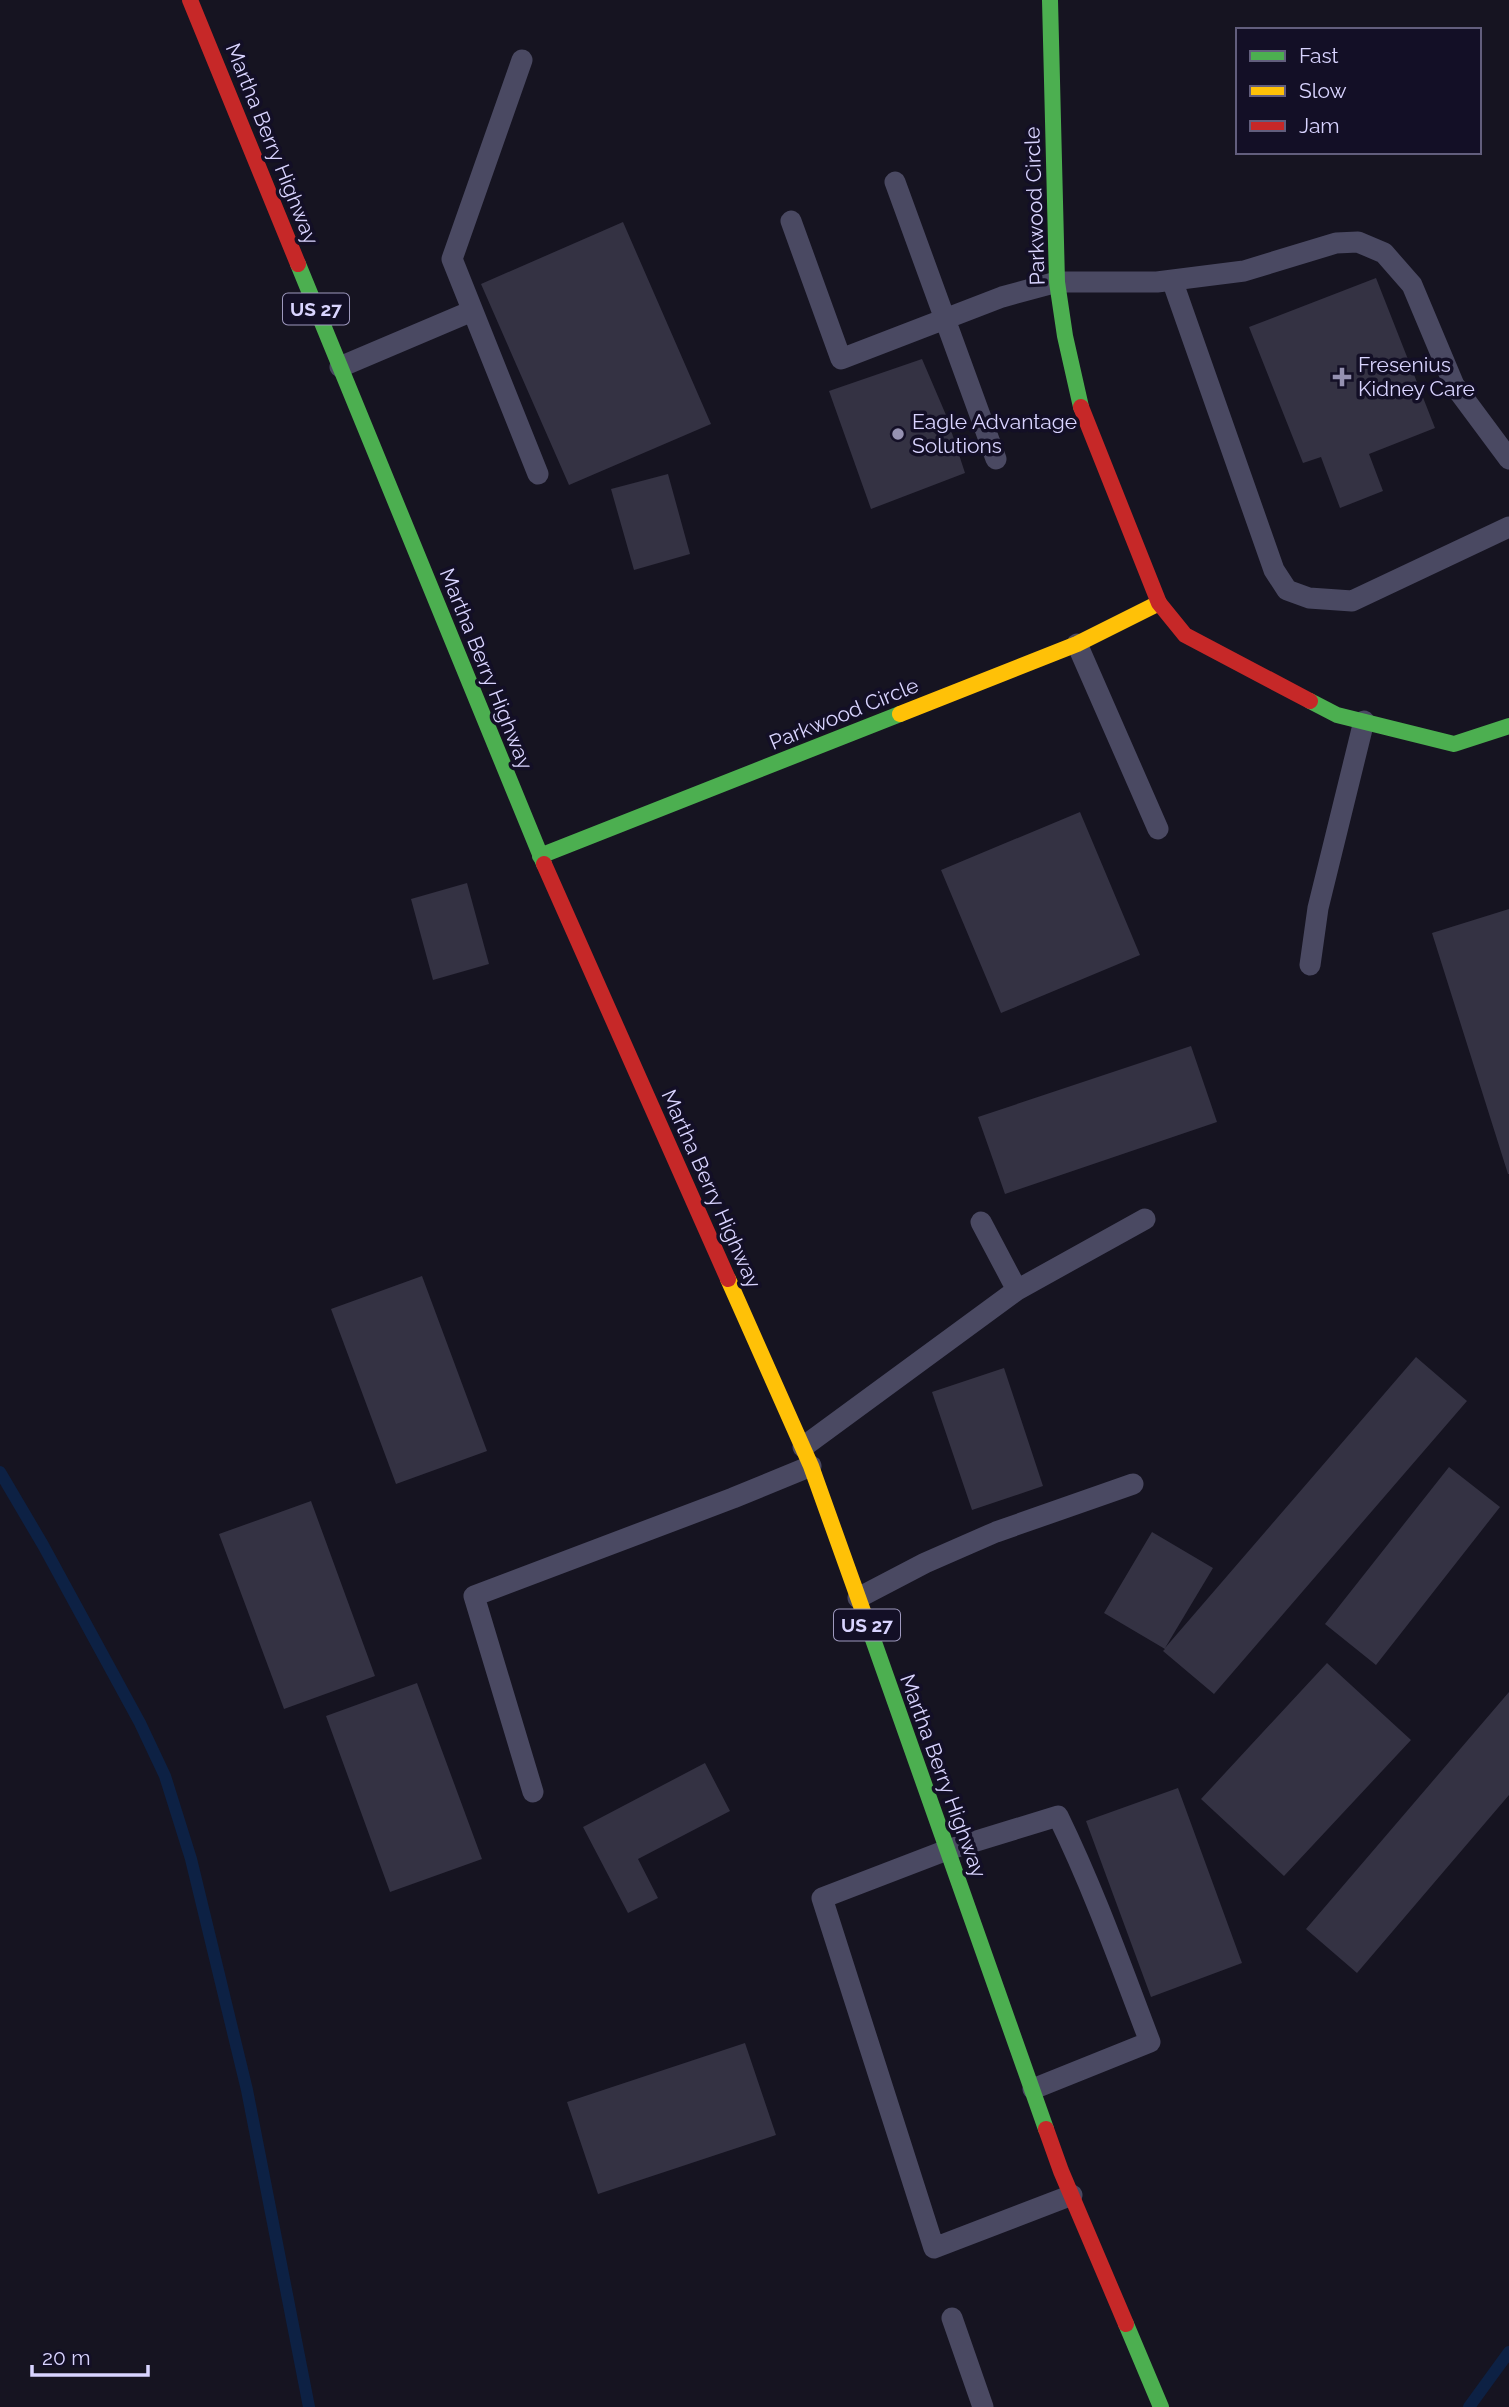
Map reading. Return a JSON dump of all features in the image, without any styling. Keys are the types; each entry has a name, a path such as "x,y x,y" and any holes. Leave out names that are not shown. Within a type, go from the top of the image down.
{"main road":[{"name":"Martha Berry Highway","path":"190,0 540,856 807,1457 1072,2195 1161,2407"},
{"name":"Parkwood Circle","path":"1050,0 1057,282 1065,336 1082,410 1159,603 1185,635 1337,715 1454,744 1509,726"},
{"name":"Parkwood Circle","path":"540,856 1077,644 1159,603"}],"lane":[{"path":"522,60 452,259 538,474"},
{"path":"894,182 996,459"},
{"path":"791,221 841,359 1002,297 1057,282 1157,282 1244,271 1336,243 1358,242 1384,253 1412,285 1428,329 1454,385 1509,459"},
{"path":"1172,280 1274,569 1287,590 1309,598 1352,601 1509,527"},
{"path":"340,367 472,311"},
{"path":"1077,644 1158,829"},
{"path":"1310,965 1318,908 1364,721"},
{"path":"533,1792 474,1596 733,1498 807,1457 1017,1290 1145,1219"},
{"path":"981,1222 1017,1290"},
{"path":"858,1598 985,1536 1133,1484"},
{"path":"1033,2089 1150,2042 1098,1905 1058,1816 947,1850 822,1898 934,2248 1072,2195"},
{"path":"952,2318 983,2407"}],"building":[{"path":"623,222 711,424 569,485 481,284"},
{"name":"Fresenius Kidney Care","path":"1376,278 1435,428 1369,454 1383,491 1340,508 1321,457 1303,463 1249,327"},
{"name":"Eagle Advantage Solutions","path":"922,359 946,415 965,473 871,509 829,391"},
{"path":"668,474 690,554 634,570 611,489"},
{"path":"1080,812 1140,955 1001,1013 941,870"},
{"path":"467,883 489,964 433,980 411,899"},
{"path":"1509,909 1509,1174 1508,1174 1432,933"},
{"path":"1191,1046 1217,1122 1005,1194 978,1117"},
{"path":"422,1276 487,1451 396,1484 331,1309"},
{"path":"1416,1357 1467,1401 1214,1694 1163,1651 1165,1649 1104,1613 1152,1532 1213,1568 1165,1648"},
{"path":"1004,1368 1043,1486 972,1510 932,1392"},
{"path":"1449,1467 1500,1507 1376,1665 1325,1624"},
{"path":"311,1501 375,1676 284,1709 219,1534"},
{"path":"1327,1663 1411,1740 1284,1876 1201,1799"},
{"path":"417,1683 482,1859 390,1892 326,1716"},
{"path":"1509,1692 1509,1795 1357,1973 1306,1929"},
{"path":"705,1763 730,1811 638,1859 658,1898 628,1913 583,1827"},
{"path":"1178,1788 1242,1963 1151,1997 1086,1821"},
{"path":"745,2043 776,2135 598,2194 567,2102"}],"waterway":[{"path":"0,1472 140,1723 165,1776 191,1859 247,2090 309,2407"},
{"path":"1469,2407 1509,2352"}],"traffic: fast":[{"path":"1050,0 1057,282 1065,336 1081,407"},
{"path":"298,264 544,864"},
{"path":"1310,701 1337,715 1454,744 1509,726"},
{"path":"540,856 900,714"},
{"path":"869,1628 1046,2129"},
{"path":"1126,2324 1161,2407"}],"traffic: slow":[{"path":"900,714 1077,644 1159,603"},
{"path":"728,1279 811,1466 869,1628"}],"traffic: jam":[{"path":"190,0 298,264"},
{"path":"1081,407 1159,603 1185,635 1310,701"},
{"path":"544,864 728,1279"},
{"path":"1046,2129 1126,2324"}],"place":[{"name":"Fresenius Kidney Care","path":"1342,377"},
{"name":"Eagle Advantage Solutions","path":"898,434"}]}
